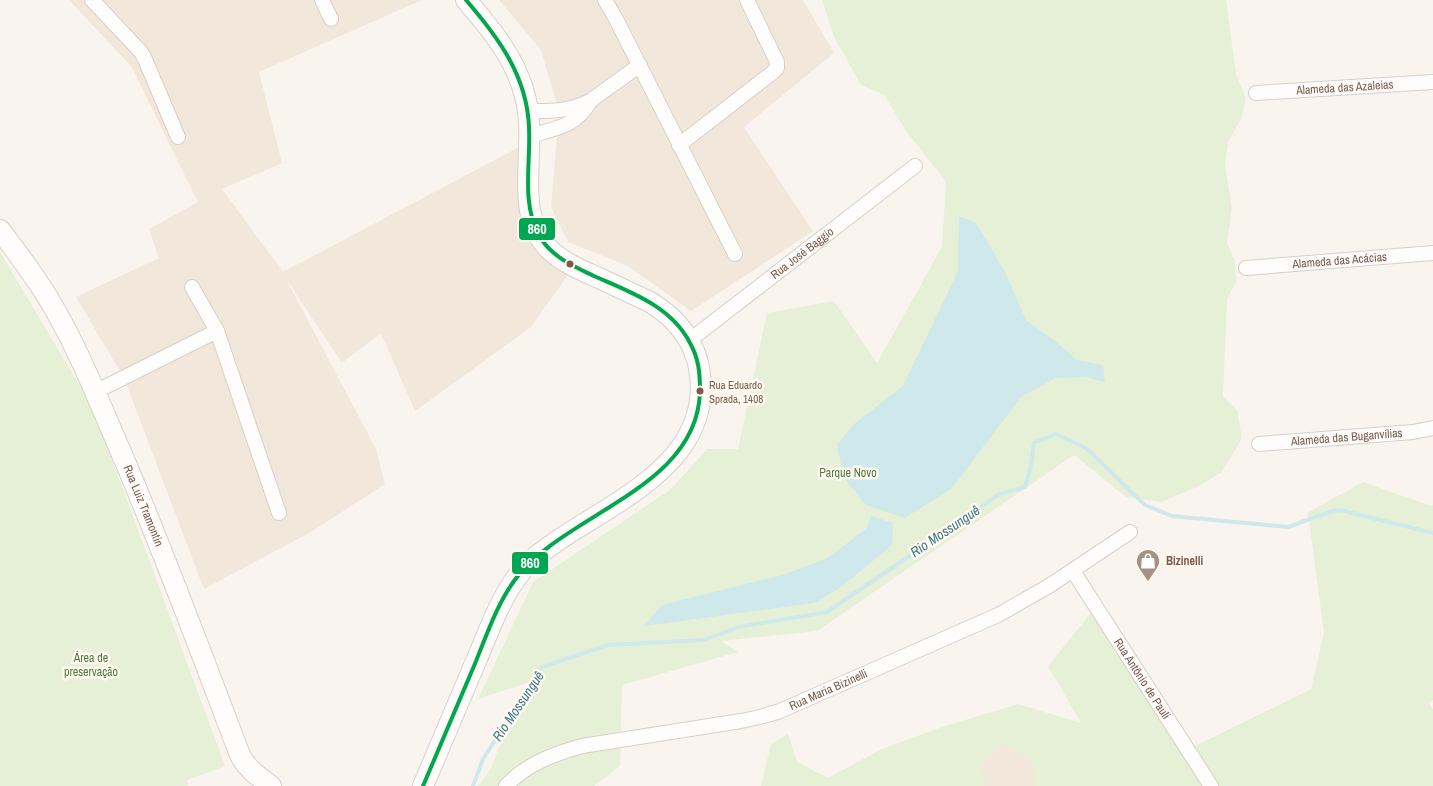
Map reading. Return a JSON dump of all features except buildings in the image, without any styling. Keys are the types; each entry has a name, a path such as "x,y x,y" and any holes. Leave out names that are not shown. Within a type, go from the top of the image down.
{"main road":[{"path":"423,786 499,607 520,572 547,548 632,493 671,459 690,433 700,405 701,385 695,351 690,340 675,320 650,302 570,264 548,247 536,229 529,207 530,136 525,96 512,62 501,44 466,0"},
{"name":"Rua Luiz Tramontin","path":"0,230 38,282 54,308 94,392 152,525 240,755 251,771 271,786"}],"street":[{"path":"92,0 144,58 178,137"},
{"path":"322,0 330,20"},
{"path":"605,0 618,21 735,254"},
{"path":"679,145 777,68 777,62 747,0"},
{"path":"527,111 560,111 573,108 590,101 640,65"},
{"name":"Alameda das Azaleias","path":"1256,93 1433,82"},
{"path":"530,136 570,123 579,118 590,101"},
{"name":"Rua José Baggio","path":"690,340 915,166"},
{"name":"Alameda das Acácias","path":"1246,268 1433,253"},
{"path":"192,287 217,331 279,513"},
{"path":"94,392 217,331"},
{"name":"Alameda das Buganvílias","path":"1259,444 1413,432 1433,428"},
{"name":"Rua Maria Bizinelli","path":"506,786 526,769 565,751 582,746 760,718 780,711 998,615 1073,571 1130,532"},
{"name":"Rua Antônio de Pauli","path":"1073,571 1211,786"}],"shaded area":[{"path":"69,0 422,0 259,72 282,163 222,189 283,272 523,145 519,199 570,272 531,327 415,411 381,333 342,363 286,279 376,449 385,484 311,532 204,589 124,378 76,297 159,258 149,229 198,202 131,66"},
{"path":"499,0 803,0 834,53 744,127 813,231 691,311 628,266 568,242 551,207 559,111 541,50"},
{"path":"1018,704 1041,786 813,786"}],"green space":[{"name":"Parque Novo","path":"822,0 1226,0 1236,74 1246,98 1241,119 1228,142 1225,166 1232,208 1227,243 1235,261 1236,282 1227,299 1223,396 1237,411 1242,438 1222,472 1197,487 1161,502 1126,497 1074,455 817,631 721,641 738,652 622,685 620,766 594,786 478,786 490,770 522,692 542,678 478,699 533,582 670,490 707,449 738,449 767,313 834,301 877,363 942,247 946,182 907,132 884,95 861,85 834,37"},
{"name":"Área de preservação","path":"0,252 93,408 225,766 187,780 188,786 0,786"},
{"path":"1363,482 1431,506 1433,505 1433,700 1429,702 1433,710 1433,786 1034,786 1034,761 1001,743 980,766 985,786 761,786 771,744 788,734 797,762 828,778 882,749 942,727 1018,704 1081,723 1048,666 1091,613 1181,753 1311,689 1324,633 1307,513"}],"water":[{"path":"959,216 976,223 1004,270 1026,320 1077,360 1103,365 1105,382 1085,377 1056,378 1021,397 952,488 905,518 866,505 844,478 837,445 854,424 903,386 958,271"},
{"path":"871,516 893,523 892,545 840,588 814,603 644,626 662,605 782,575 826,559 866,529"}],"waterway":[{"name":"Rio Mossunguê","path":"473,786 483,759 542,667 608,645 704,640 739,627 827,612 999,494 1025,487 1034,443 1056,434 1086,448 1145,505 1172,516 1288,527 1332,511 1340,510 1433,533"}],"transit line":[{"name":"860","path":"423,786 492,622 514,581 536,557 653,477 677,453 693,425 700,391 695,355 682,330 672,319 635,294 563,260 549,249 539,235 533,223 528,196 529,127 523,91 509,58 489,28 466,0"}],"place":[{"name":"Rua Eduardo Sprada, 1408","path":"700,391"},
{"name":"Bizinelli","path":"1148,582"}]}
